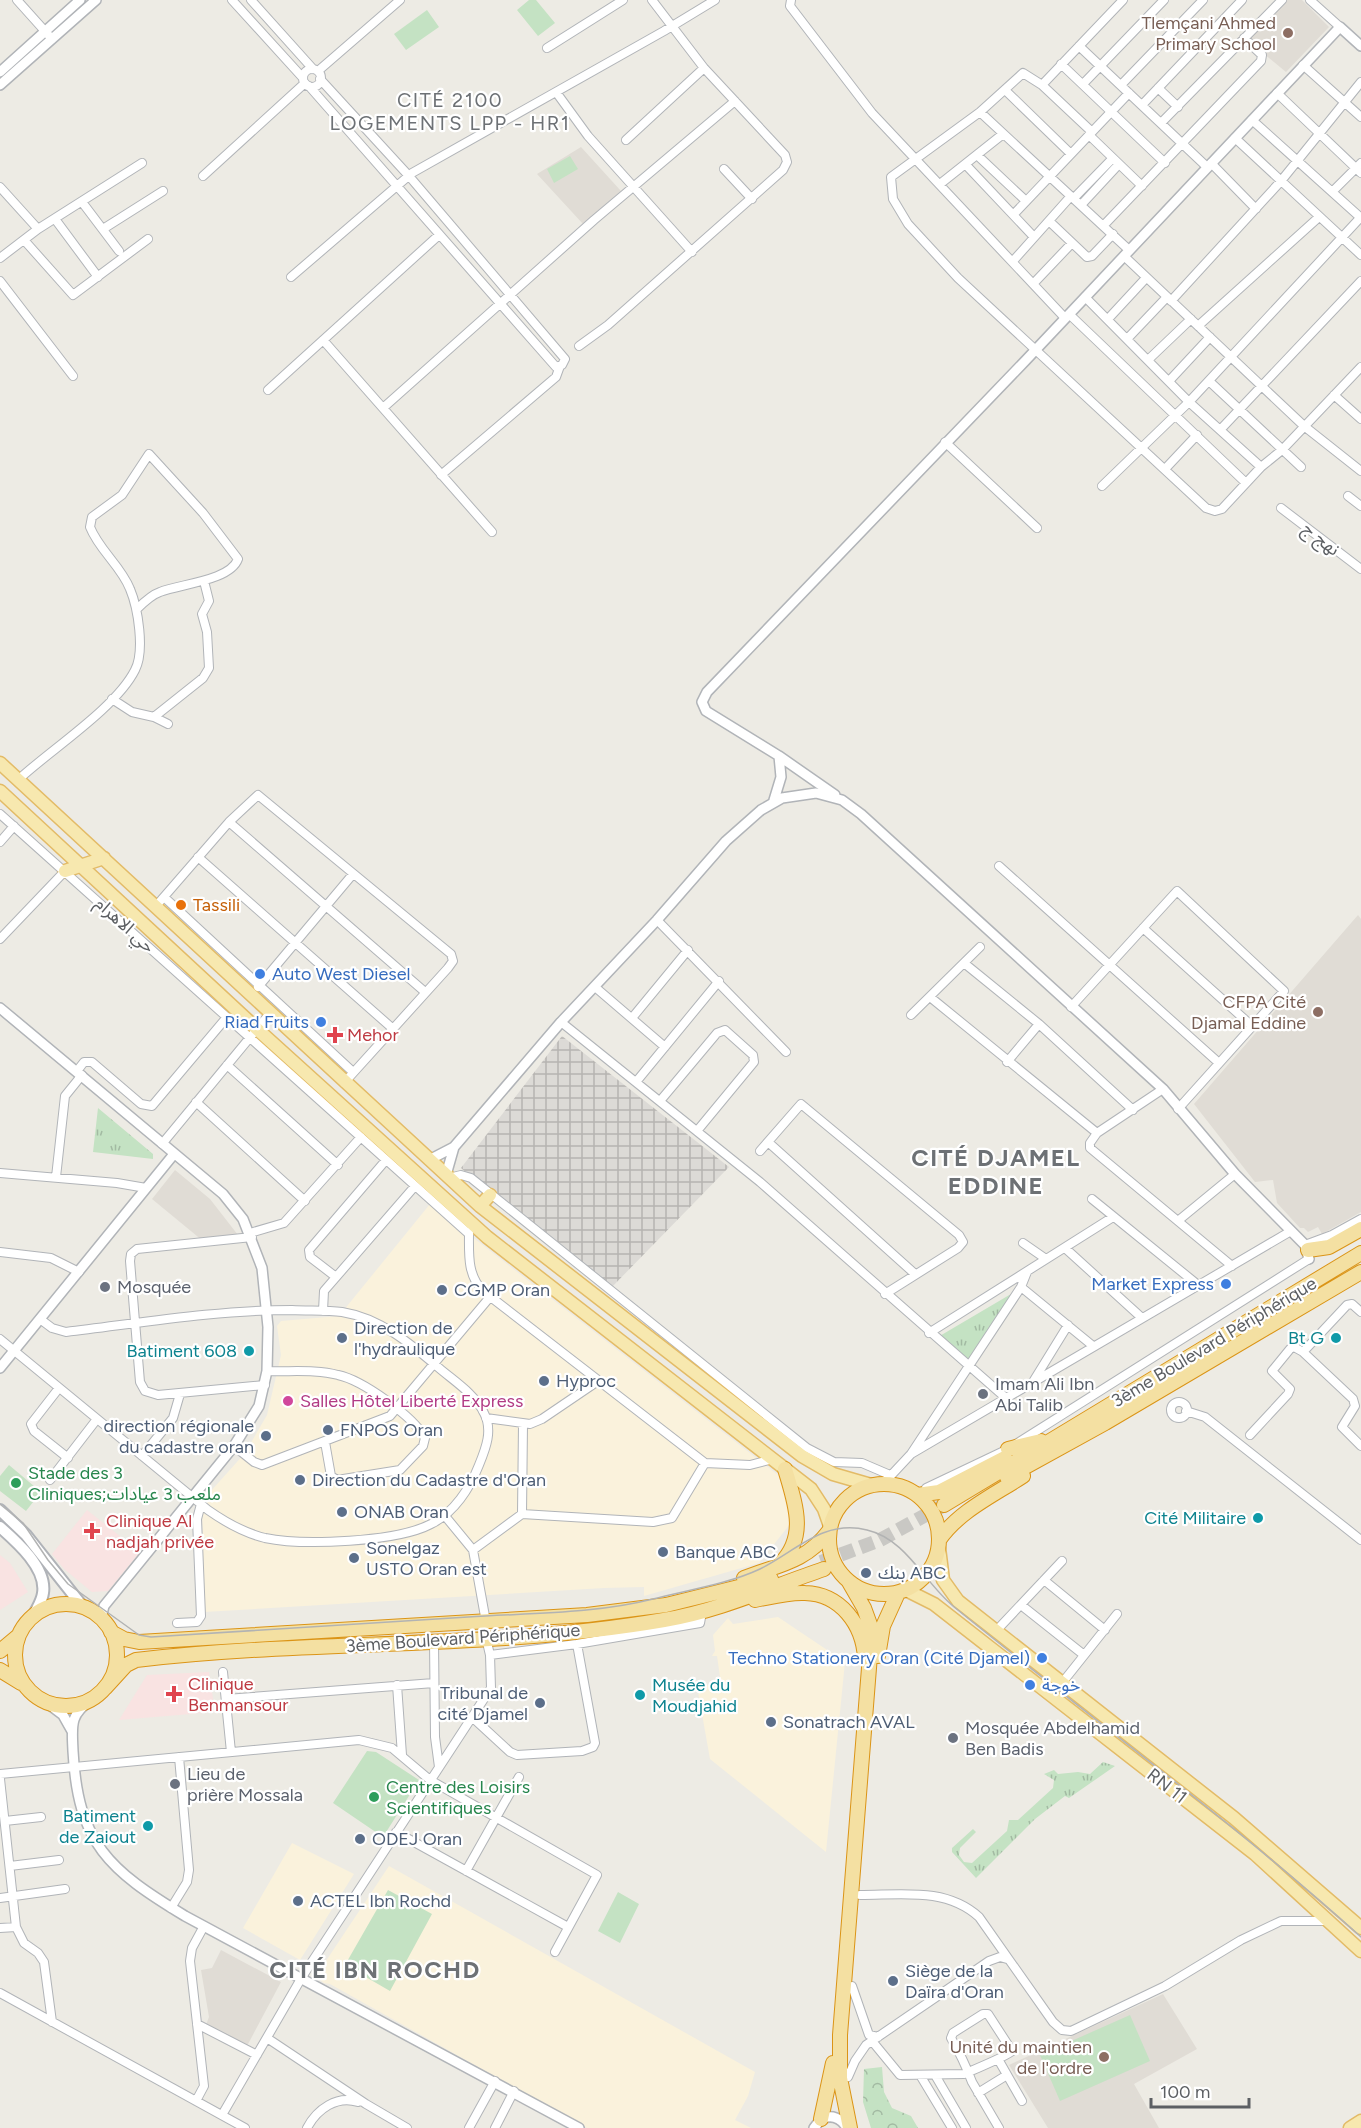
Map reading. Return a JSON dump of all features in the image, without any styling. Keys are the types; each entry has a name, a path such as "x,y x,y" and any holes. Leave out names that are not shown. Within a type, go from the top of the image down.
{"highway":[{"path":"1307,1251 1329,1247 1361,1229"},
{"name":"3ème Boulevard Périphérique","path":"1361,1253 1062,1433 945,1509 1105,1423 1361,1272"},
{"path":"859,2128 848,2077 847,2041 878,1654 883,1626 902,1591 927,1574 948,1528 968,1512 1105,1423"},
{"path":"915,1494 939,1492 1041,1441 1062,1433"},
{"path":"1008,1449 1041,1441"},
{"path":"780,1564 795,1542 798,1524 785,1469"},
{"path":"638,1609 713,1590 814,1550 829,1529 834,1514 845,1500 860,1489 882,1481 915,1494 931,1510 939,1544"},
{"path":"829,1529 831,1556 864,1608 872,1630 840,2035 840,2078 848,2128"},
{"name":"3ème Boulevard Périphérique","path":"105,1688 126,1665 136,1660 579,1631 664,1620 712,1608 822,1566 718,1593 638,1609 486,1622 139,1642 124,1639 111,1632"},
{"path":"712,1608 823,1578 847,1580 877,1594 902,1591"},
{"path":"712,1608 805,1593 822,1596 848,1612 861,1635 865,1655 863,1754"},
{"path":"0,1651 17,1637 34,1615 52,1605 73,1604 83,1607 101,1618 116,1643 116,1667 105,1688 91,1700 65,1706 47,1703 0,1670"},
{"path":"17,1637 14,1657 24,1686"},
{"path":"816,2125 831,2077 835,2044 840,2035"}],"main road":[{"path":"0,764 20,778 104,858 160,901 256,990 271,1012 344,1083 480,1206 577,1284 833,1474 882,1481"},
{"path":"0,791 253,1033 470,1221 773,1459 818,1497 829,1529"},
{"path":"65,871 104,858"},
{"path":"480,1206 490,1195"},
{"path":"577,1284 586,1273"},
{"path":"0,1510 26,1535 83,1607"},
{"path":"0,1527 30,1559 42,1580 43,1596 34,1615"},
{"name":"RN 11","path":"939,1544 940,1568 949,1590 996,1631 1234,1818 1361,1928"},
{"name":"RN 11","path":"902,1591 934,1604 1058,1700 1254,1854 1361,1951"},
{"path":"1350,2128 1361,2121"}],"street":[{"path":"17,0 52,39"},
{"path":"0,72 80,0"},
{"path":"232,0 556,367 560,366"},
{"path":"251,0 409,176 565,359 556,377 441,475"},
{"path":"306,82 315,86 317,73 400,0"},
{"path":"547,48 623,0"},
{"path":"579,346 608,325 752,199 783,170 787,159 704,68 652,0"},
{"path":"291,277 409,176 715,0"},
{"path":"790,0 790,6 872,113 914,158 1033,284 1175,413 1246,483"},
{"path":"1042,84 1123,0"},
{"path":"1083,84 1164,0"},
{"path":"1121,85 1203,0"},
{"path":"1142,105 1242,0"},
{"path":"1161,123 1282,0"},
{"path":"1310,0 1361,46"},
{"path":"0,85 91,2"},
{"path":"1307,1251 1162,1089 861,814 779,756 706,711 702,702 703,698 945,442 1035,351 1340,27"},
{"path":"1104,225 1261,61 1262,55 1244,38"},
{"path":"1079,46 1256,209"},
{"path":"1061,64 1165,163"},
{"path":"1303,65 1361,117"},
{"path":"626,140 704,68"},
{"path":"306,82 305,72 317,73"},
{"path":"1142,186 1042,84 1025,72 980,112 891,177 893,199 908,224 958,278 1206,508 1215,511 1222,509 1361,367"},
{"path":"203,176 306,82"},
{"path":"1128,338 1256,209 1361,82"},
{"path":"1158,88 1178,107"},
{"path":"1005,90 1071,154"},
{"path":"556,92 588,136 692,252"},
{"path":"1014,214 1129,93"},
{"path":"1277,93 1359,168 1333,191"},
{"path":"383,408 735,101"},
{"path":"980,112 1104,225 1146,278 1304,426 1361,471"},
{"path":"1102,486 1175,413 1189,402 1361,217 1252,120"},
{"path":"940,184 1003,134"},
{"path":"1235,138 1361,255"},
{"path":"978,155 1026,201"},
{"path":"1012,261 1073,197 1116,161"},
{"path":"1081,205 1116,161"},
{"path":"0,258 38,230 142,163"},
{"path":"966,165 1034,237"},
{"path":"724,169 752,199"},
{"path":"0,187 38,230"},
{"path":"103,229 163,191"},
{"path":"82,202 120,251"},
{"path":"1198,326 1319,217"},
{"path":"55,219 98,277"},
{"path":"1049,221 1084,256 1089,257 1113,234"},
{"path":"268,390 439,235"},
{"path":"24,240 73,295 148,239"},
{"path":"1033,284 1072,243"},
{"path":"1108,319 1146,278"},
{"path":"0,281 73,376"},
{"path":"1220,430 1361,281"},
{"path":"1085,297 1170,380 1189,402 1261,467"},
{"path":"1149,359 1191,319"},
{"path":"1170,380 1210,337"},
{"path":"323,340 492,532"},
{"path":"1209,381 1301,467"},
{"path":"1334,395 1361,418"},
{"path":"1165,469 1197,435"},
{"path":"945,442 1037,528"},
{"path":"0,756 20,778 112,699 136,668 139,635 137,609 126,580 90,527 92,518 122,495 147,454 154,456 238,557 234,566 204,581 160,591 137,609"},
{"path":"1348,496 1361,506"},
{"name":"نهج ج","path":"1281,508 1361,569"},
{"path":"154,717 204,678 209,668 207,632 202,614 209,601 204,581"},
{"path":"112,699 132,712 154,717 168,724"},
{"path":"774,800 781,777 779,756"},
{"path":"429,1160 454,1147 561,1022 657,920 726,841 774,800 789,795 816,793 842,800"},
{"path":"160,901 229,822 255,795 260,795 453,956 448,968 344,1083"},
{"name":"حي الاهرام","path":"0,814 226,1017 253,1033 361,1137 469,1234"},
{"path":"229,822 425,992"},
{"path":"0,842 14,826"},
{"path":"198,857 392,1028"},
{"path":"999,866 1219,1063"},
{"path":"0,939 65,871"},
{"path":"353,874 256,990 353,1072"},
{"path":"1071,1007 1177,891 1284,991 1178,1109"},
{"path":"657,920 786,1052"},
{"path":"1143,928 1252,1026"},
{"path":"911,1015 980,947"},
{"path":"632,1018 688,950"},
{"path":"964,963 1039,1024 1133,1110"},
{"path":"636,1082 719,981"},
{"path":"595,987 665,1047"},
{"path":"930,997 1097,1133"},
{"path":"0,1008 223,1194 240,1214 251,1235 262,1268 267,1310 267,1371 265,1385 254,1418 197,1501 104,1606 101,1618"},
{"path":"162,1143 271,1012"},
{"path":"56,1177 65,1096 84,1062 89,1061 141,1104 152,1106 226,1017"},
{"path":"561,1022 760,1182 929,1333 1007,1399"},
{"path":"1007,1062 1039,1024"},
{"path":"660,1101 717,1033 721,1030 731,1034 753,1055 754,1062 697,1131"},
{"path":"227,1065 338,1165"},
{"path":"1162,1089 1097,1133 1090,1143 1092,1149 1232,1266"},
{"path":"196,1102 305,1201"},
{"path":"760,1151 801,1104 959,1235 963,1242 958,1248 885,1294"},
{"path":"265,1385 180,1394 150,1394 142,1386 130,1261 133,1251 251,1235 284,1223 361,1137"},
{"path":"768,1142 915,1274"},
{"path":"454,1147 448,1176 468,1176 805,1452 834,1462 862,1463 882,1481 911,1454 1021,1287 1027,1272"},
{"path":"0,1368 174,1154"},
{"path":"336,1277 310,1257 309,1250 386,1160"},
{"path":"0,1173 117,1183 146,1188"},
{"path":"1179,1220 1235,1173"},
{"path":"323,1311 322,1294 415,1186"},
{"path":"1092,1199 1198,1285"},
{"path":"929,1333 1113,1217"},
{"path":"915,1494 1008,1449 1307,1251 1361,1219"},
{"path":"470,1221 473,1277 489,1297 705,1463 750,1465 773,1459"},
{"path":"911,1454 1291,1231"},
{"path":"1023,1243 1046,1258"},
{"path":"1065,1248 1142,1318"},
{"path":"0,1252 51,1258 79,1272"},
{"path":"1021,1287 1093,1346"},
{"path":"234,1446 256,1464 262,1465 385,1419 397,1408 489,1297"},
{"path":"1303,1352 1347,1305 1352,1304 1361,1312"},
{"path":"0,1340 197,1501 220,1518 258,1536 315,1542 386,1536 421,1528 445,1516 469,1487 487,1442 486,1418 473,1397 434,1364 381,1325 344,1312 267,1310 66,1332 52,1328 40,1319"},
{"path":"1030,1386 1068,1324"},
{"path":"1250,1435 1290,1389 1272,1371 1275,1365 1294,1347 1303,1352 1353,1399 1355,1406 1342,1427 1361,1446"},
{"path":"267,1371 341,1375 397,1408 425,1438 423,1446 400,1470 335,1480 330,1473 325,1442"},
{"path":"486,1418 523,1424 542,1419 598,1381"},
{"path":"59,1388 31,1424 34,1431 68,1458"},
{"path":"142,1456 173,1418 180,1394"},
{"path":"1186,1411 1205,1417 1361,1540"},
{"path":"50,1480 97,1419"},
{"path":"522,1514 523,1424"},
{"path":"473,1550 522,1514 653,1522 672,1518 705,1463"},
{"path":"177,1623 197,1622 201,1616 197,1501"},
{"path":"445,1516 473,1550 486,1622"},
{"path":"996,1631 1062,1561"},
{"path":"1044,1580 1105,1630"},
{"path":"1021,1605 1084,1655"},
{"path":"490,1655 577,1644 700,1623 712,1608"},
{"path":"1062,1683 1117,1614"},
{"path":"222,2115 302,1977 491,1688 490,1655 486,1638"},
{"path":"434,1641 435,1737 439,1767"},
{"path":"472,1717 505,1748 517,1755 582,1751 592,1747 595,1743 577,1644"},
{"path":"223,1672 231,1752"},
{"path":"226,1699 397,1684 434,1683"},
{"path":"397,1684 402,1755"},
{"path":"91,1700 74,1716 72,1731 79,1802 93,1840 117,1870 171,1908 579,2128"},
{"path":"47,1703 59,1711 72,1731"},
{"path":"0,1774 359,1740 384,1746 402,1755 430,1780 597,1875 555,1952"},
{"path":"171,1908 187,1882 189,1870 179,1757"},
{"path":"466,1871 519,1777"},
{"path":"0,1779 3,1826 10,1866 16,1927 24,1943 38,1953 44,1962 52,2022"},
{"path":"3,1826 41,1817"},
{"path":"396,1832 568,1927"},
{"path":"10,1866 59,1860"},
{"path":"0,1898 65,1889"},
{"path":"860,1895 933,1896 956,1900 979,1917 1053,2022 1062,2030 1071,2031 1165,1986 1231,1946 1281,1920 1330,1921"},
{"path":"196,2101 204,2086 190,1954 204,1926"},
{"path":"0,1928 16,1927"},
{"path":"848,2077 861,2051 875,2039 989,1961 1000,1957 1010,1960"},
{"path":"852,1986 869,2034 875,2039 896,2073 935,2075 969,2072 1010,2054 1012,2050 991,2017 983,2014 951,2037 969,2072 978,2093 999,2128"},
{"path":"0,1993 245,2128"},
{"path":"197,2024 257,2055"},
{"path":"267,2038 366,2104 407,2128"},
{"path":"998,2059 1022,2101"},
{"path":"920,2075 952,2128"},
{"path":"935,2075 966,2128"},
{"path":"978,2093 1007,2075"},
{"path":"469,2128 495,2081"},
{"path":"495,2128 514,2091"},
{"path":"308,2128 323,2108 337,2101 351,2099 366,2104"},
{"path":"816,2125 836,2118 848,2128"}],"shaded area":[{"name":"Tlemçani Ahmed Primary School","path":"1283,0 1302,0 1329,27 1286,72 1246,39"},
{"path":"581,147 621,191 583,224 537,174"},
{"name":"CFPA Cité Djamal Eddine","path":"1358,915 1361,919 1361,1212 1322,1234 1318,1227 1308,1232 1300,1228 1277,1203 1273,1180 1255,1182 1194,1104"},
{"path":"562,1036 729,1167 610,1289 506,1207 461,1168"},
{"path":"175,1170 210,1199 238,1235 203,1241 152,1199"},
{"path":"430,1204 787,1482 795,1518 759,1563 644,1596 644,1587 604,1588 204,1612 202,1501 245,1453 267,1415 281,1355 277,1326 281,1321 339,1316"},
{"name":"Clinique Al nadjah privée","path":"87,1510 140,1552 108,1591 92,1592 64,1569 52,1554"},
{"path":"0,1555 10,1563 28,1592 0,1610"},
{"name":"Sonatrach AVAL","path":"778,1617 845,1662 826,1852 710,1759 697,1686 721,1684 717,1656 712,1656 715,1651 713,1635 728,1618 733,1624"},
{"name":"Clinique Benmansour","path":"209,1672 215,1712 119,1720 147,1675"},
{"name":"ACTEL Ibn Rochd","path":"292,1843 354,1874 300,1960 243,1928"},
{"path":"389,1866 755,2072 748,2096 735,2120 751,2128 587,2128 330,1984 324,1983 316,1976"},
{"path":"221,1950 281,1982 247,2046 206,2025 209,2017 201,1970 212,1968"},
{"name":"Unité du maintien de l'ordre","path":"1163,1994 1197,2049 1134,2084 1159,2128 1048,2128 1009,2065"}],"green space":[{"path":"529,0 536,0 555,23 538,36 517,10"},
{"path":"427,10 439,27 406,50 394,34"},
{"path":"570,156 578,169 554,183 547,169"},
{"path":"98,1108 153,1154 153,1159 93,1152"},
{"path":"1011,1294 969,1362 938,1337"},
{"name":"Stade des 3 Cliniques;ملعب 3 عيادات","path":"9,1465 41,1492 26,1511 0,1491 0,1476"},
{"name":"Centre des Loisirs Scientifiques","path":"367,1751 376,1752 419,1780 383,1837 333,1803"},
{"path":"1103,1762 1115,1766 1069,1798 1065,1796 1035,1819 976,1878 952,1852 952,1848 973,1829 976,1832 960,1848 959,1855 964,1862 972,1863 1007,1831 1009,1820 1018,1820 1053,1788 1054,1780 1044,1774 1054,1770 1058,1774 1078,1772 1090,1774"},
{"path":"388,1890 432,1914 390,1991 345,1965"},
{"path":"618,1892 639,1904 620,1943 598,1931"},
{"path":"1130,2015 1150,2061 1060,2101 1040,2055"},
{"path":"882,2067 884,2092 892,2108 911,2116 918,2128 871,2128 863,2102 864,2069"}],"tunnel":[{"path":"821,1562 880,1540 944,1505"}],"tram line":[{"path":"0,1504 23,1523 48,1560 68,1584 139,1635 151,1637 608,1608 735,1579 760,1569 823,1533 851,1528 867,1530 893,1542 953,1606 1211,1810 1361,1937"}],"place":[{"name":"Tlemçani Ahmed Primary School","path":"1288,33"},
{"name":"Tassili","path":"181,905"},
{"name":"Auto West Diesel","path":"260,974"},
{"name":"CFPA Cité Djamal Eddine","path":"1318,1012"},
{"name":"Riad Fruits","path":"321,1022"},
{"name":"Mehor","path":"335,1035"},
{"name":"Market Express","path":"1226,1284"},
{"name":"Mosquée","path":"105,1287"},
{"name":"CGMP Oran","path":"442,1290"},
{"name":"Direction de l'hydraulique","path":"342,1338"},
{"name":"Bt G","path":"1336,1338"},
{"name":"Batiment 608","path":"249,1351"},
{"name":"Hyproc","path":"544,1381"},
{"name":"Imam Ali Ibn Abi Talib","path":"983,1394"},
{"name":"Salles Hôtel Liberté Express","path":"288,1401"},
{"name":"FNPOS Oran","path":"328,1430"},
{"name":"direction régionale du cadastre oran","path":"266,1436"},
{"name":"Direction du Cadastre d'Oran","path":"300,1480"},
{"name":"Stade des 3 Cliniques;ملعب 3 عيادات","path":"16,1483"},
{"name":"ONAB Oran","path":"342,1512"},
{"name":"Cité Militaire","path":"1258,1518"},
{"name":"Clinique Al nadjah privée","path":"92,1531"},
{"name":"Banque ABC","path":"663,1552"},
{"name":"Sonelgaz USTO Oran est","path":"354,1558"},
{"name":"بنك ABC","path":"866,1573"},
{"name":"Techno Stationery Oran (Cité Djamel)","path":"1042,1658"},
{"name":"خوجة","path":"1030,1685"},
{"name":"Clinique Benmansour","path":"174,1694"},
{"name":"Musée du Moudjahid","path":"640,1695"},
{"name":"Tribunal de cité Djamel","path":"540,1703"},
{"name":"Sonatrach AVAL","path":"771,1722"},
{"name":"Mosquée Abdelhamid Ben Badis","path":"953,1738"},
{"name":"Lieu de prière Mossala","path":"175,1784"},
{"name":"Centre des Loisirs Scientifiques","path":"374,1797"},
{"name":"Batiment de Zaiout","path":"148,1826"},
{"name":"ODEJ Oran","path":"360,1839"},
{"name":"ACTEL Ibn Rochd","path":"298,1901"},
{"name":"Siège de la Daïra d'Oran","path":"893,1981"},
{"name":"Unité du maintien de l'ordre","path":"1104,2057"}],"district":[{"name":"CITÉ 2100 LOGEMENTS LPP - HR1","path":"450,112"},
{"name":"CITÉ DJAMEL EDDINE","path":"996,1172"},
{"name":"CITÉ IBN ROCHD","path":"375,1970"}]}
